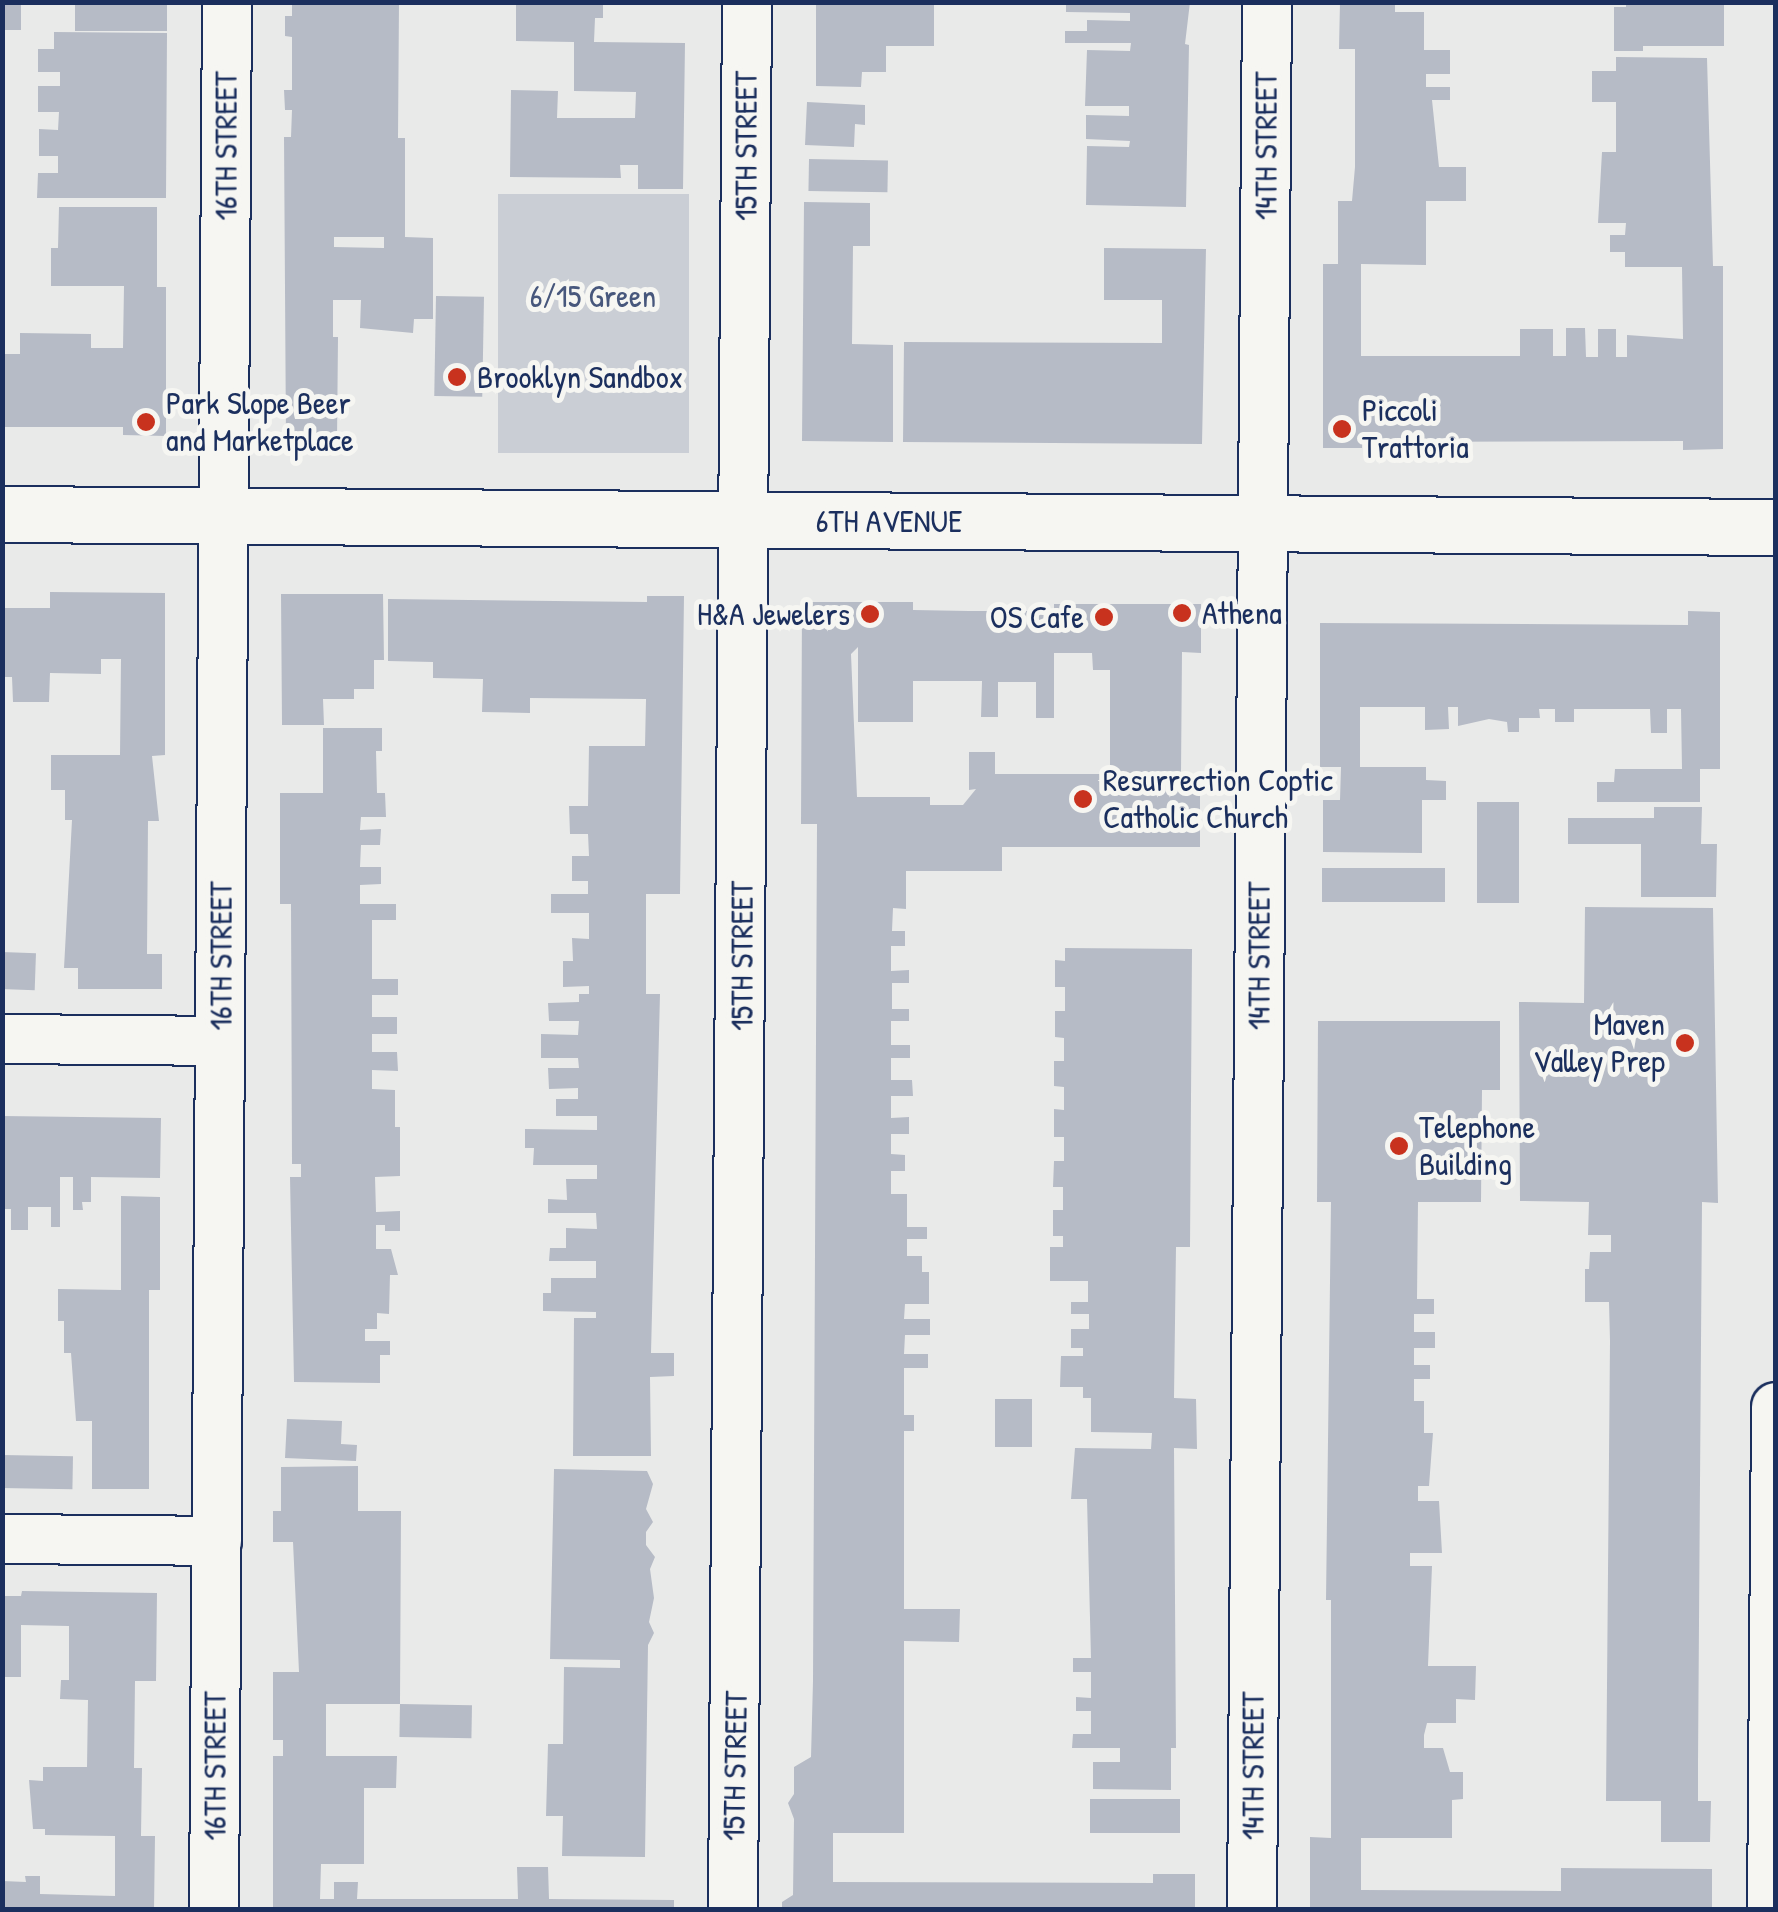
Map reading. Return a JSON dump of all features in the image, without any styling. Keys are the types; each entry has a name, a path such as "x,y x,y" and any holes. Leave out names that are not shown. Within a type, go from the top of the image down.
{"street":[{"name":"16TH STREET","path":"214,1910 227,2"},
{"name":"15TH STREET","path":"733,1910 747,2"},
{"name":"14TH STREET","path":"1252,1910 1267,2"},
{"name":"6TH AVENUE","path":"2,514 1776,527"},
{"path":"2,1039 220,1041"},
{"path":"1772,1910 1776,1407"},
{"path":"2,1539 217,1541"}],"green space":[{"name":"6/15 Green","path":"498,194 689,194 689,453 498,453"}],"building":[{"path":"2,2 21,2 21,30 2,30"},
{"path":"75,2 167,2 167,31 75,31"},
{"path":"292,2 399,2 398,138 405,138 405,237 433,238 433,319 414,319 413,333 360,328 361,300 333,300 333,337 338,337 337,441 286,441 284,137 291,137 292,110 285,110 284,90 292,90 292,37 285,36 285,16 292,16","holes":["334,237 384,237 384,248 334,247"]},
{"path":"516,2 603,2 603,18 595,18 594,42 685,43 683,189 638,189 638,165 620,165 621,178 510,177 511,90 558,91 557,118 635,118 636,92 574,91 574,42 516,41"},
{"path":"816,2 934,2 934,46 886,46 886,72 862,72 861,87 816,86"},
{"path":"1066,2 1190,2 1185,44 1189,45 1186,207 1086,205 1087,146 1129,147 1130,141 1086,139 1086,115 1129,116 1129,106 1085,106 1087,50 1130,51 1131,43 1065,43 1065,31 1087,31 1087,20 1130,21 1130,13 1066,12"},
{"path":"1340,2 1395,2 1395,12 1424,12 1424,50 1450,50 1450,74 1426,74 1426,87 1450,87 1450,100 1432,100 1439,167 1466,167 1466,201 1426,201 1426,265 1361,264 1361,356 1520,356 1520,329 1553,329 1553,356 1566,356 1566,328 1585,328 1586,357 1598,357 1598,329 1616,329 1616,357 1627,357 1627,335 1683,339 1682,267 1625,267 1625,252 1610,252 1610,235 1625,235 1626,223 1598,223 1602,152 1616,152 1616,102 1592,102 1592,71 1616,71 1616,57 1707,58 1713,266 1723,266 1723,449 1683,450 1683,441 1362,442 1362,448 1323,448 1323,264 1338,264 1338,201 1352,201 1355,167 1355,49 1339,49"},
{"path":"1626,2 1724,2 1724,46 1643,46 1643,51 1614,51 1614,7 1626,7"},
{"path":"54,32 167,33 166,198 37,198 38,173 58,173 58,156 39,156 39,129 58,130 59,112 38,112 38,86 60,86 60,72 38,72 38,49 54,49"},
{"path":"807,102 865,105 865,125 855,124 854,147 805,145"},
{"path":"809,159 888,160 887,192 808,191"},
{"path":"804,202 870,203 870,246 853,246 852,344 893,345 893,442 802,441"},
{"path":"59,207 157,207 157,287 166,287 166,436 123,435 123,427 2,427 2,354 20,354 20,333 91,334 91,348 123,348 124,286 51,286 51,248 58,248"},
{"path":"1104,248 1206,249 1202,444 903,442 904,342 1162,343 1162,300 1104,300"},
{"path":"436,296 484,297 482,397 434,396"},
{"path":"50,592 165,593 165,755 152,756 159,821 148,821 147,954 162,954 162,989 78,989 78,968 64,968 72,820 65,820 65,790 51,790 51,755 120,755 121,659 101,659 101,674 50,673 49,702 13,702 12,677 2,677 2,608 50,608"},
{"path":"281,594 383,594 384,660 374,660 374,689 354,689 354,699 323,699 324,725 282,725"},
{"path":"647,596 684,596 680,894 646,894 646,994 660,994 651,1353 674,1353 674,1376 650,1377 651,1456 573,1456 574,1318 596,1318 596,1312 543,1311 543,1293 551,1293 551,1278 596,1278 596,1261 549,1261 550,1248 566,1248 566,1228 597,1229 596,1213 548,1213 548,1199 567,1200 566,1179 597,1179 597,1165 533,1165 534,1148 525,1148 525,1129 597,1130 597,1116 556,1116 556,1099 578,1099 578,1088 549,1089 548,1068 579,1068 578,1058 541,1058 541,1034 578,1035 579,1021 549,1021 548,1003 579,1002 579,994 589,994 589,986 563,987 563,961 573,961 572,938 589,939 589,913 551,913 551,894 588,894 588,881 572,881 572,856 589,856 588,834 570,834 569,806 588,806 589,746 645,746 646,699 530,698 530,713 482,712 483,679 433,678 433,662 388,661 388,599 647,602"},
{"path":"802,602 913,602 913,610 969,611 1054,611 1054,604 1201,604 1201,653 1182,652 1181,774 1200,774 1200,847 1002,847 1002,871 906,871 906,909 893,908 892,931 905,931 905,946 891,946 891,971 909,970 909,983 892,983 892,1009 909,1009 909,1021 891,1021 891,1045 910,1045 910,1058 891,1058 891,1080 912,1080 913,1096 891,1096 891,1118 909,1117 909,1134 891,1134 891,1154 905,1155 905,1171 891,1171 891,1194 907,1194 907,1227 927,1227 927,1239 907,1239 907,1256 922,1256 922,1272 929,1272 929,1304 905,1304 904,1319 930,1319 930,1335 905,1335 904,1354 928,1354 928,1368 904,1368 904,1415 914,1415 914,1431 904,1431 904,1609 960,1609 959,1642 904,1641 904,1833 833,1833 833,1882 1153,1883 1153,1874 1195,1874 1195,1910 782,1910 782,1902 793,1895 794,1819 788,1803 794,1794 794,1767 811,1757 813,1681 817,824 801,824","holes":["858,647 858,722 913,722 913,681 982,681 981,717 998,717 998,682 1036,682 1036,718 1054,718 1054,653 1092,653 1093,670 1110,670 1110,774 995,774 995,752 969,752 969,790 976,789 963,805 930,805 930,797 857,797 851,654"]},
{"path":"1688,611 1720,612 1720,769 1700,769 1700,802 1597,802 1597,782 1614,782 1615,769 1682,769 1681,709 1667,709 1667,733 1651,733 1650,709 1574,709 1574,722 1555,722 1555,709 1539,709 1540,718 1519,718 1519,732 1508,732 1507,722 1489,719 1458,726 1458,707 1448,707 1449,729 1425,730 1425,707 1360,707 1360,767 1426,767 1426,780 1446,781 1446,800 1422,800 1422,853 1323,852 1323,800 1340,800 1341,767 1320,767 1320,623 1688,625"},
{"path":"323,728 382,728 382,751 376,751 377,793 385,793 386,817 361,817 360,830 381,829 380,845 361,845 360,867 381,867 381,884 360,885 360,904 396,904 396,920 372,920 372,979 398,979 398,995 372,995 372,1017 397,1017 397,1034 372,1034 372,1052 397,1052 398,1071 372,1070 372,1089 395,1090 395,1127 400,1127 400,1176 375,1177 376,1212 400,1211 400,1231 385,1231 385,1225 376,1225 376,1249 391,1249 398,1275 390,1275 389,1314 377,1313 377,1329 365,1329 365,1341 390,1341 390,1355 380,1355 380,1383 294,1382 290,1177 301,1177 301,1164 292,1164 291,904 280,904 280,793 323,793"},
{"path":"1477,802 1519,802 1519,903 1477,903"},
{"path":"1654,807 1702,807 1701,844 1717,844 1716,897 1641,897 1641,844 1568,844 1568,818 1654,818"},
{"path":"1322,868 1445,868 1445,902 1322,902"},
{"path":"1585,907 1713,908 1718,1203 1702,1202 1698,1764 1698,1801 1711,1801 1710,1842 1661,1842 1661,1801 1606,1801 1609,1302 1585,1302 1585,1269 1589,1269 1590,1252 1611,1252 1611,1235 1588,1235 1589,1202 1520,1201 1519,1002 1584,1003"},
{"path":"1065,948 1192,949 1190,1247 1176,1247 1174,1398 1196,1399 1197,1449 1174,1448 1176,1748 1171,1748 1171,1790 1093,1789 1093,1762 1120,1762 1120,1748 1072,1748 1073,1734 1091,1734 1091,1711 1076,1711 1076,1697 1091,1698 1091,1672 1073,1672 1073,1658 1091,1658 1087,1499 1071,1499 1075,1448 1151,1449 1152,1433 1091,1432 1091,1398 1083,1398 1083,1387 1060,1387 1061,1356 1083,1356 1083,1348 1071,1348 1071,1329 1089,1329 1089,1314 1071,1314 1071,1302 1088,1302 1088,1281 1050,1281 1050,1247 1063,1247 1063,1236 1053,1236 1053,1210 1063,1210 1063,1187 1053,1187 1054,1161 1064,1161 1064,1137 1054,1137 1054,1109 1064,1110 1064,1087 1054,1086 1054,1061 1064,1061 1064,1038 1055,1037 1055,1011 1065,1011 1065,987 1055,987 1055,960 1065,961"},
{"path":"2,952 36,953 35,990 2,989"},
{"path":"1318,1021 1500,1021 1500,1090 1482,1090 1481,1202 1418,1202 1417,1299 1434,1299 1434,1314 1414,1314 1414,1332 1435,1332 1435,1348 1414,1348 1414,1365 1430,1365 1430,1379 1414,1379 1414,1401 1424,1401 1424,1433 1433,1433 1429,1486 1418,1486 1418,1501 1439,1501 1442,1553 1410,1553 1410,1566 1432,1566 1428,1666 1476,1666 1475,1700 1456,1699 1456,1723 1427,1723 1424,1735 1424,1748 1443,1748 1450,1772 1463,1772 1463,1799 1452,1800 1452,1838 1361,1838 1361,1890 1561,1891 1561,1868 1712,1869 1712,1910 1310,1910 1310,1837 1331,1838 1331,1600 1326,1600 1331,1202 1317,1202"},
{"path":"2,1116 161,1118 160,1178 91,1177 91,1202 82,1202 83,1210 73,1210 73,1177 60,1177 60,1227 51,1227 51,1207 28,1207 28,1230 11,1230 11,1209 3,1209"},
{"path":"121,1196 160,1197 160,1290 149,1290 149,1489 92,1489 92,1421 76,1421 71,1353 64,1353 64,1321 58,1321 58,1289 121,1290"},
{"path":"995,1399 1032,1399 1032,1447 995,1447"},
{"path":"287,1419 342,1421 341,1444 357,1445 356,1461 285,1458"},
{"path":"2,1455 73,1456 72,1489 2,1488"},
{"path":"358,1466 358,1511 401,1511 400,1704 326,1704 326,1756 397,1756 396,1788 364,1788 364,1864 321,1864 320,1899 334,1899 334,1882 358,1882 357,1899 518,1899 517,1867 548,1867 549,1899 674,1900 674,1910 273,1910 273,1756 283,1756 283,1740 273,1740 273,1672 299,1672 293,1542 273,1542 273,1511 281,1511 281,1467"},
{"path":"554,1469 647,1471 653,1484 646,1509 653,1522 646,1532 646,1545 655,1557 650,1569 654,1598 649,1622 654,1633 648,1645 645,1857 562,1856 563,1816 546,1816 548,1744 563,1744 564,1667 620,1668 620,1660 550,1659"},
{"path":"22,1591 157,1593 156,1681 135,1681 134,1768 142,1768 141,1836 155,1836 154,1910 2,1910 2,1881 26,1882 25,1876 40,1876 40,1894 115,1896 115,1836 45,1835 45,1829 33,1829 29,1780 43,1781 43,1767 87,1767 88,1700 60,1699 61,1680 69,1680 69,1626 21,1625 21,1677 2,1677 2,1596 21,1596"},
{"path":"400,1704 472,1705 471,1738 399,1737"},
{"path":"1090,1799 1180,1799 1180,1833 1090,1833"}],"place":[{"name":"Brooklyn Sandbox","path":"457,377"},
{"name":"Park Slope Beer and Marketplace","path":"146,422"},
{"name":"Piccoli Trattoria","path":"1342,429"},
{"name":"Athena","path":"1182,613"},
{"name":"H&A Jewelers","path":"870,614"},
{"name":"OS Cafe","path":"1104,617"},
{"name":"Resurrection Coptic Catholic Church","path":"1083,799"},
{"name":"Maven Valley Prep","path":"1685,1043"},
{"name":"Telephone Building","path":"1399,1146"}]}
